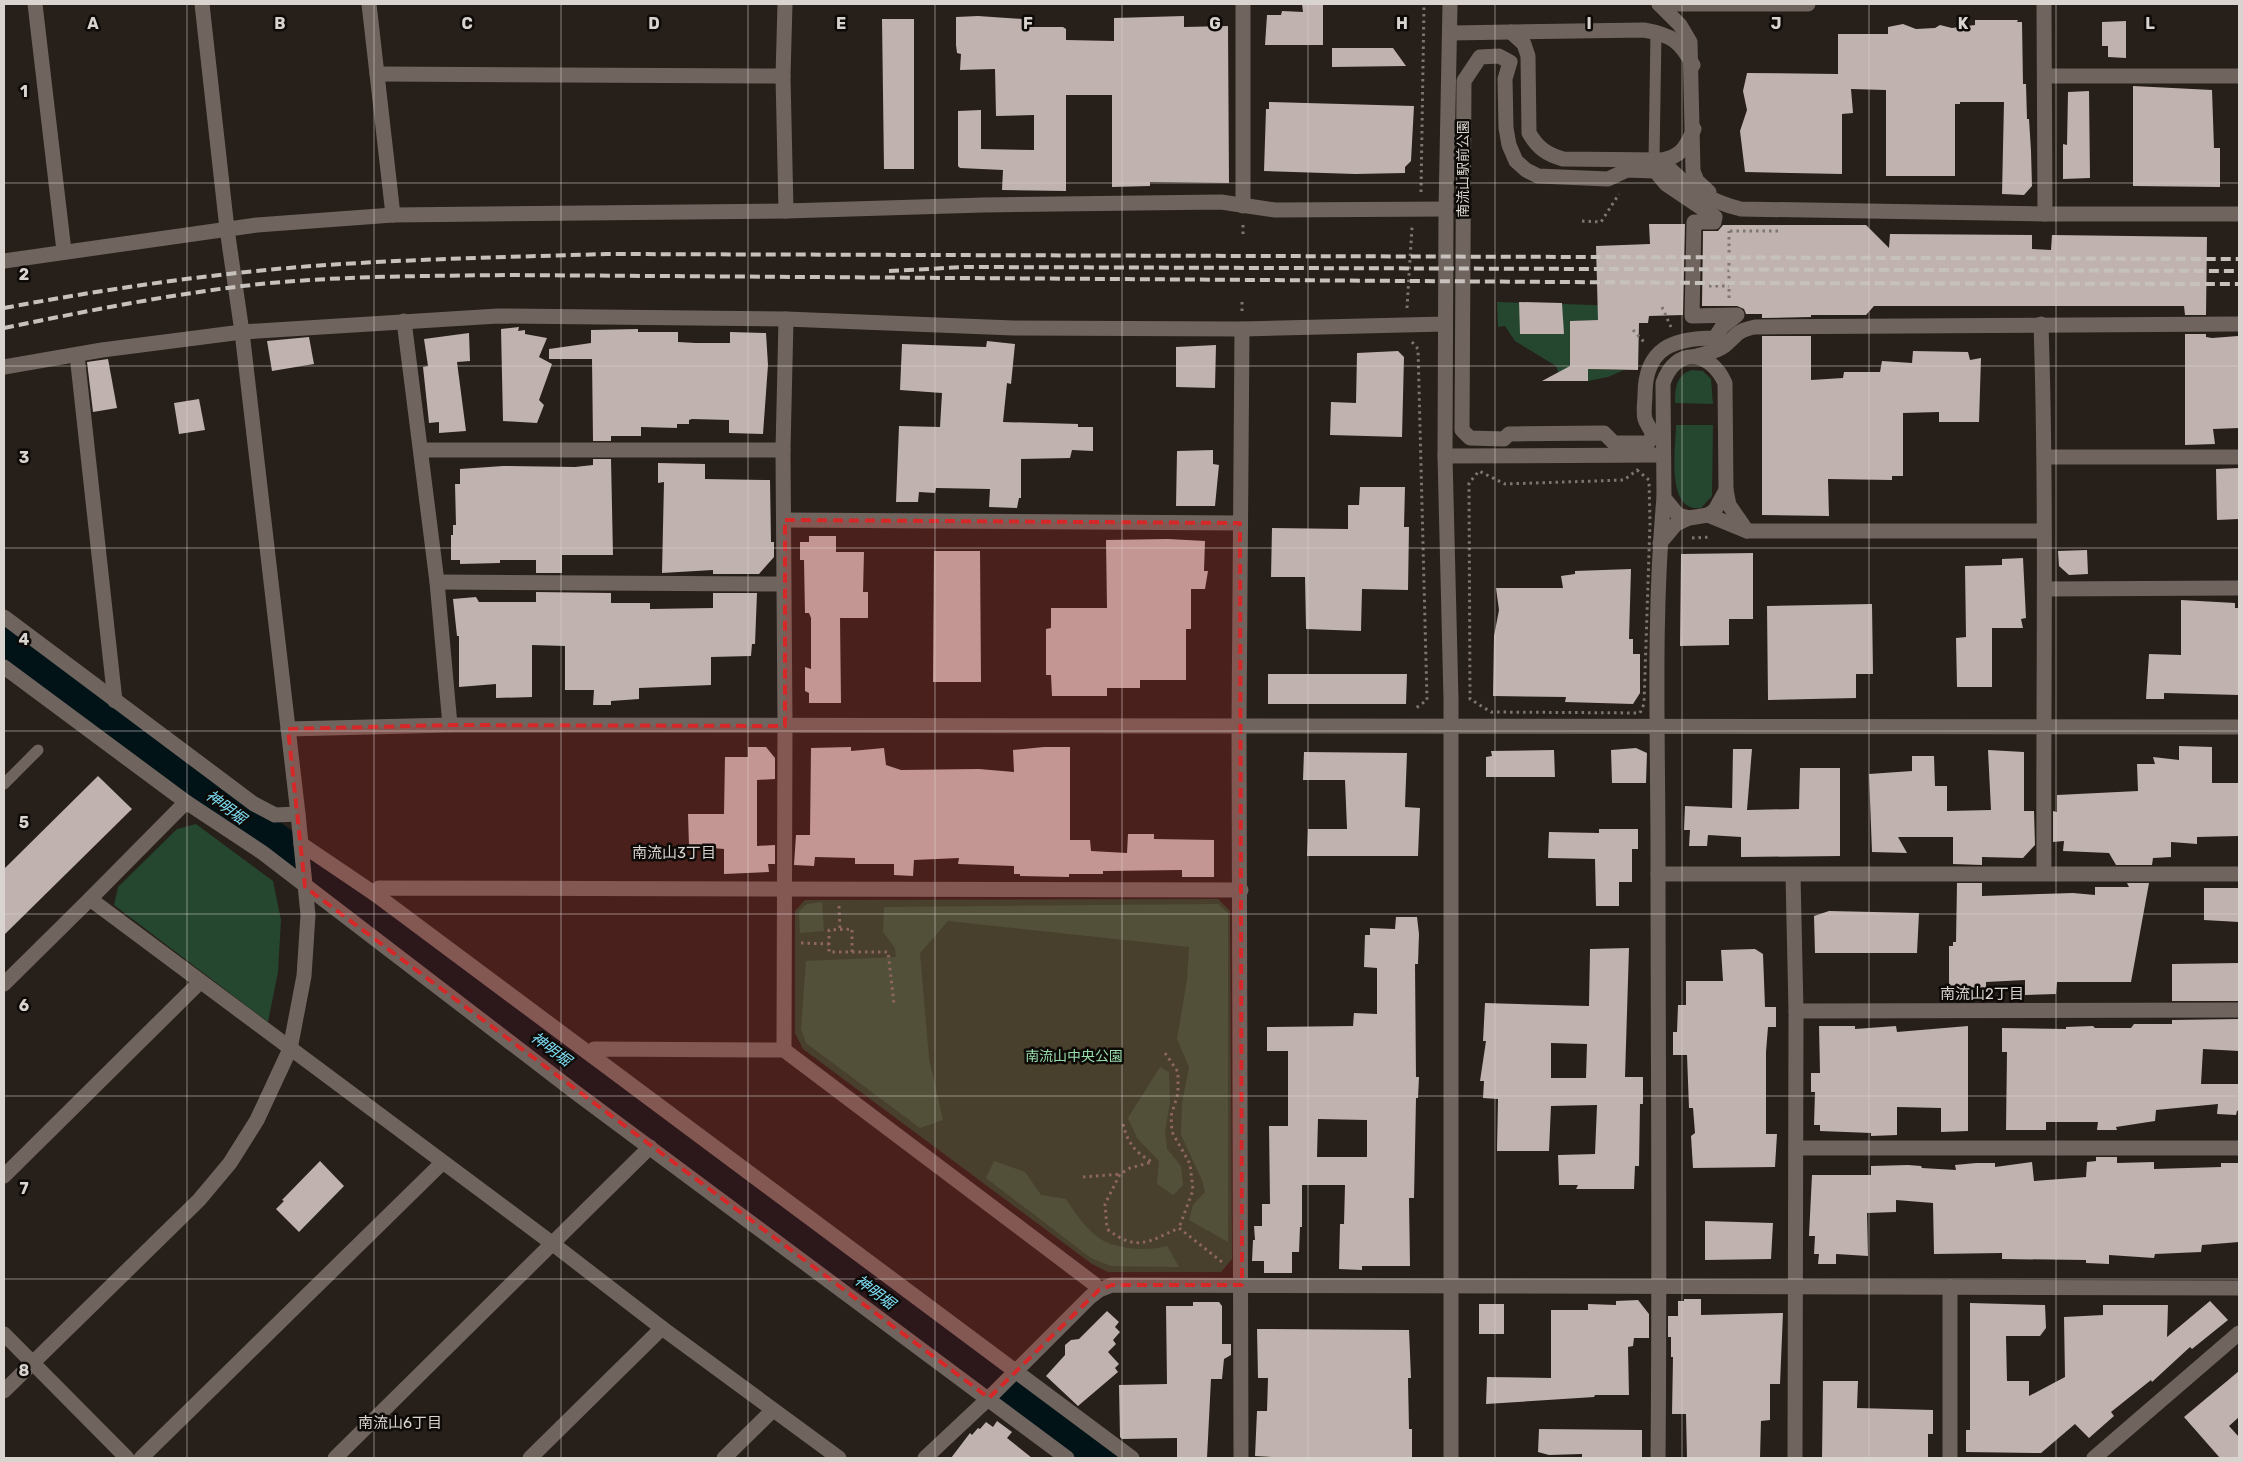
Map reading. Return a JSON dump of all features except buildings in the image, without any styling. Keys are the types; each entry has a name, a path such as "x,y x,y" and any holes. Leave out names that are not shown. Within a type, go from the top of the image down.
{"street":[{"path":"36,4 64,251"},
{"path":"4,1391 199,1200 230,1163 257,1120 290,1049 298,1013 308,939 305,884 242,332 227,229 202,4"},
{"path":"369,4 393,215"},
{"path":"785,4 783,76 786,211"},
{"path":"1242,4 1243,206"},
{"path":"1450,4 1445,324 1451,727 1451,1458"},
{"path":"1659,4 1808,4"},
{"path":"1650,31 1658,16 1659,4"},
{"path":"1659,4 1680,25 1690,42 1693,65 1693,171 1697,181 1726,206"},
{"path":"2044,4 2046,76 2045,214"},
{"path":"1450,33 1650,31 1669,36 1683,47 1693,65"},
{"path":"1511,32 1524,44 1528,56 1529,133 1536,144 1547,155 1563,159 1658,160 1675,157 1687,145 1694,129"},
{"path":"1528,56 1532,46 1539,38 1550,32"},
{"name":"南流山駅前公園","path":"1499,56 1510,62 1505,79 1506,128 1509,145 1516,161 1526,170 1538,176 1608,179 1627,170 1635,170 1655,171 1666,184 1715,217 1714,222 1694,222 1692,316 1737,315 1722,327 1715,338 1693,338 1671,344 1660,352 1650,365 1645,378 1645,419 1652,431 1652,438 1648,443 1614,443 1604,433 1509,434 1504,438 1470,438 1462,430 1463,102 1464,81 1469,72 1480,57 1499,56"},
{"path":"377,74 783,76"},
{"path":"2046,76 2239,76"},
{"path":"1658,160 1686,183 1726,206 1740,209 2045,214 2239,214"},
{"path":"4,262 64,251 227,229 393,215 786,211 963,205 1201,202 1275,210 1446,209"},
{"path":"4,367 242,332 498,316 786,319 1013,328 1242,329 1445,324"},
{"path":"784,1050 785,726 783,584 785,520 783,450 786,319"},
{"path":"404,321 437,582 450,725"},
{"path":"2040,324 2045,457 2042,531 2045,589 2044,873"},
{"path":"1658,1458 1660,1287 1658,727 1660,543 1664,498 1663,383 1667,371 1681,359 1724,347 1733,336 1743,330 1755,327 2239,324"},
{"path":"1240,1458 1242,1285 1239,726 1242,329"},
{"path":"1724,347 1726,490 1729,505 1747,531"},
{"path":"77,355 115,701"},
{"path":"1693,357 1712,363 1719,371 1725,383"},
{"path":"421,450 783,450"},
{"path":"1446,456 1664,455"},
{"path":"2045,457 2239,457"},
{"path":"1708,515 1718,506 1726,490"},
{"path":"1664,498 1678,515 1689,518"},
{"path":"1660,543 1676,524 1689,518 1708,515 1747,531 2042,531"},
{"path":"785,520 1240,523"},
{"path":"437,582 783,584"},
{"path":"2045,589 2239,588"},
{"path":"4,617 266,812 275,815 298,814"},
{"path":"4,666 186,802 263,853 305,884 650,1147 991,1396 1068,1458"},
{"path":"288,729 450,725 2239,727"},
{"path":"4,984 186,802"},
{"path":"301,845 375,894 1012,1373 1132,1458"},
{"path":"1658,874 2239,874"},
{"path":"1793,875 1796,1011 1795,1458"},
{"path":"375,894 379,888 1241,890"},
{"path":"90,899 553,1244 662,1328 839,1458"},
{"path":"4,1176 200,982"},
{"path":"1796,1011 2239,1010"},
{"path":"590,1054 594,1049 784,1050 1089,1280 1099,1290"},
{"path":"336,1458 650,1147"},
{"path":"1796,1148 2239,1148"},
{"path":"141,1458 442,1162"},
{"path":"925,1458 1099,1290 1112,1286 2239,1288"},
{"path":"1950,1287 1950,1458"},
{"path":"530,1458 662,1328"},
{"path":"2094,1458 2239,1333"},
{"path":"4,1334 127,1458"},
{"path":"724,1458 773,1410"}],"lane":[{"path":"1650,31 1658,160"},
{"path":"4,784 38,750"}],"path":[{"path":"1414,198 1421,194 1424,4"},
{"path":"1582,221 1601,222 1635,170"},
{"path":"1407,310 1412,224"},
{"path":"1721,230 1780,231"},
{"path":"1729,300 1730,231"},
{"path":"1407,337 1418,349 1427,700 1414,710"},
{"path":"1637,470 1624,480 1505,484 1479,470 1469,482 1470,699 1491,712 1640,713 1644,704"},
{"path":"1688,538 1715,537"},
{"path":"840,910 840,929"},
{"path":"852,952 852,929 829,930 829,952 852,952 888,952 894,1004"},
{"path":"810,944 829,944"},
{"path":"1120,1174 1105,1204 1107,1228 1122,1240 1146,1244 1179,1228 1193,1190 1190,1164 1172,1132 1171,1116 1178,1093 1178,1072 1165,1053"},
{"path":"1083,1177 1120,1174 1130,1168 1152,1162 1137,1153 1127,1140 1124,1124"},
{"path":"1179,1228 1222,1260 1242,1285"}],"highlighted area":[{"path":"785,520 1240,523 1242,1285 1112,1285 1099,1290 989,1398 305,887 288,729 450,725 785,726"}],"green space":[{"path":"1497,302 1626,306 1626,320 1570,321 1570,368 1559,374 1556,366 1515,341 1505,326 1498,327"},
{"path":"1588,369 1624,370 1608,377 1588,381"},
{"path":"1692,370 1703,371 1711,379 1713,404 1675,403 1676,387 1680,379"},
{"path":"1676,425 1713,425 1712,496 1701,508 1690,507 1682,500 1677,490 1674,462"},
{"path":"196,824 273,881 281,920 278,972 268,1022 114,905 118,887 177,829"},
{"name":"南流山中央公園","path":"1218,899 1230,911 1232,1259 1221,1272 1108,1272 1092,1264 803,1049 795,1033 795,911 805,900"},
{"path":"822,902 824,931 800,933 799,911 807,904"},
{"path":"1218,904 1228,913 1228,1242 1189,1220 1193,1205 1205,1192 1202,1180 1181,1135 1182,1103 1189,1067 1177,1039 1187,980 1189,947 948,921 920,953 929,1058 943,1120 920,1128 806,1043 801,1029 806,961 896,957 895,948 883,932 884,907"},
{"path":"1160,1067 1169,1072 1170,1102 1165,1132 1167,1149 1181,1166 1183,1185 1173,1195 1157,1184 1159,1161 1137,1138 1128,1118"},
{"path":"994,1161 1025,1172 1041,1195 1066,1199 1086,1227 1102,1240 1117,1246 1134,1249 1151,1249 1167,1246 1179,1267 1111,1266 1091,1258 986,1178"}],"waterway":[{"name":"神明堀","path":"4,640 1098,1458"}],"railway":[{"path":"4,308 157,283 273,269 460,258 608,254 2239,259"},
{"path":"889,271 965,267 2239,271"},
{"path":"4,328 203,291 270,283 417,276 2239,284"}],"district":[{"name":"南流山3丁目","path":"674,853"},
{"name":"南流山2丁目","path":"1982,994"},
{"name":"南流山6丁目","path":"400,1423"}]}
